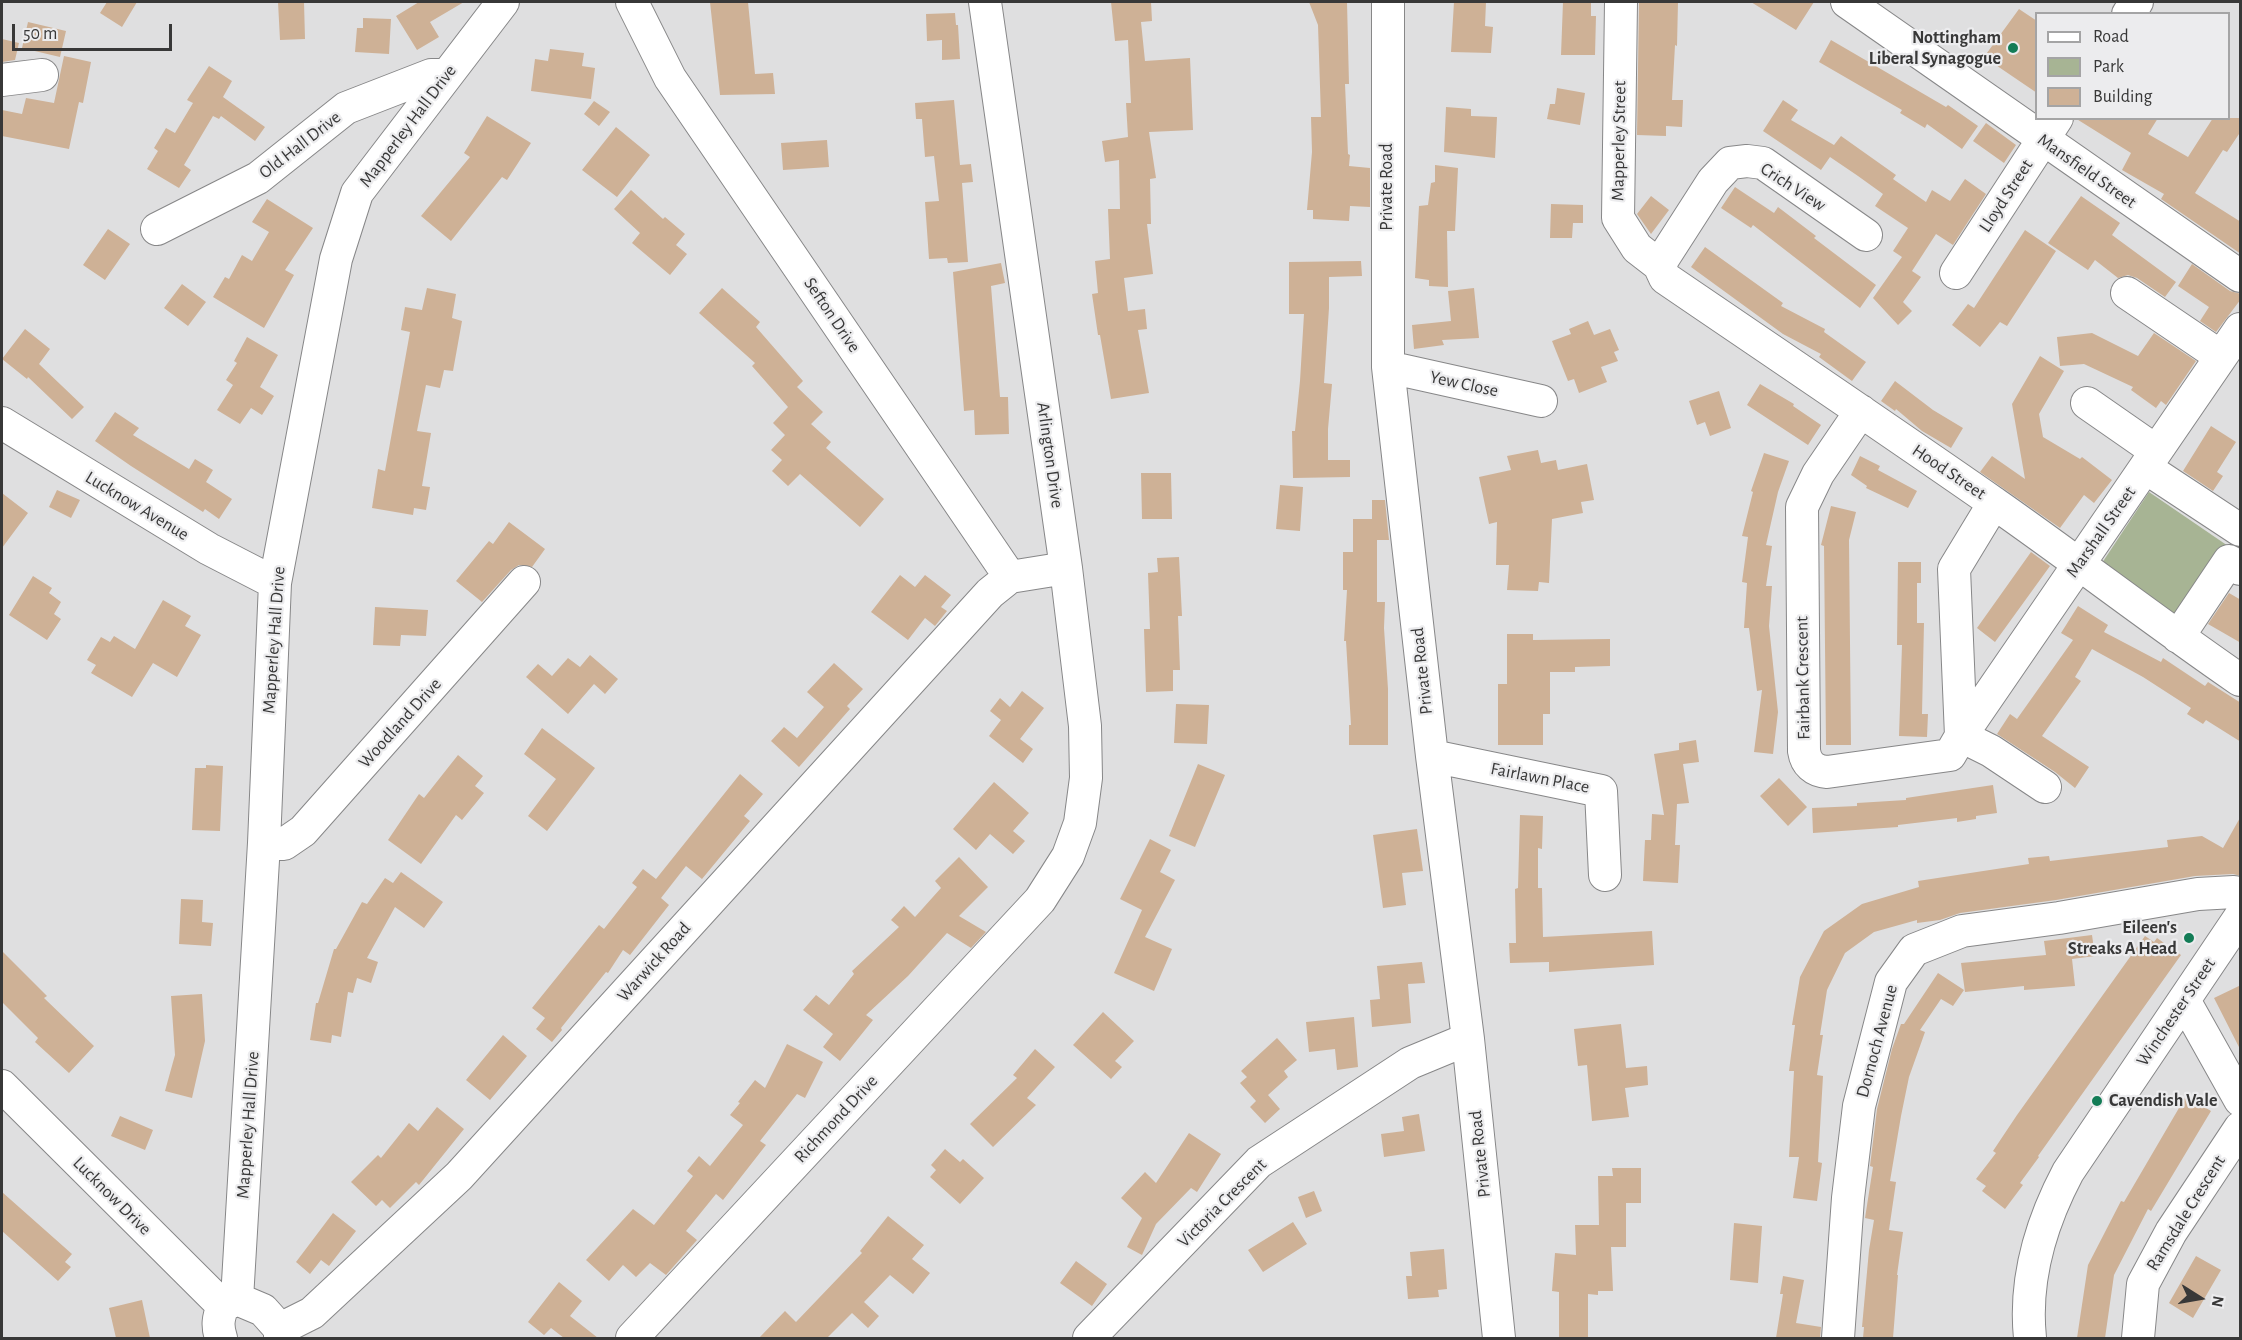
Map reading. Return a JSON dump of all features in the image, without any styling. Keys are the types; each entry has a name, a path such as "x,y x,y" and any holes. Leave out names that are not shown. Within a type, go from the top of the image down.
{"street":[{"name":"Mapperley Hall Drive","path":"230,1303 264,843 274,584 336,258 357,193 503,2"},
{"name":"Sefton Drive","path":"632,2 670,78 1010,577"},
{"name":"Arlington Drive","path":"985,2 1066,568 1085,726 1086,778 1080,823 1068,856 1040,900"},
{"name":"Private Road","path":"1388,2 1388,367 1432,756 1468,1039 1499,1338"},
{"name":"Mapperley Street","path":"1621,2 1618,218 1637,248 1659,265"},
{"name":"Mansfield Street","path":"1847,2 2049,129 2241,276"},
{"path":"2,80 42,75"},
{"name":"Old Hall Drive","path":"157,229 258,178 346,108 431,75 447,75"},
{"name":"Lloyd Street","path":"1956,273 2049,129"},
{"name":"Crich View","path":"1659,265 1713,181 1730,163 1747,161 1763,164 1866,235"},
{"name":"Hood Street","path":"1659,265 1665,278 1994,503 2241,680"},
{"path":"2127,293 2220,356"},
{"name":"Marshall Street","path":"1961,736 2241,328"},
{"name":"Yew Close","path":"1388,367 1541,401"},
{"path":"2087,403 2151,460 2241,530"},
{"name":"Fairbank Crescent","path":"1861,411 1818,474 1802,507 1805,757 1815,770 1827,772 1950,755 1961,736"},
{"name":"Lucknow Avenue","path":"2,423 209,549 274,584"},
{"path":"1994,503 1954,569 1961,736 1991,752 2045,787"},
{"path":"2178,637 2229,561 2241,569"},
{"path":"1010,577 1066,568"},
{"name":"Warwick Road","path":"280,1334 312,1313 459,1176 990,593 1010,577"},
{"name":"Woodland Drive","path":"264,843 284,844 303,831 524,582"},
{"name":"Fairlawn Place","path":"1432,756 1602,791 1605,875"},
{"name":"Dornoch Avenue","path":"1838,1338 1848,1198 1859,1106 1891,982 1914,950 1962,931 2059,918 2198,894 2234,892 2241,897"},
{"name":"Richmond Drive","path":"632,1338 1040,900"},
{"name":"Winchester Street","path":"2030,1338 2029,1306 2032,1278 2044,1223 2055,1197 2068,1172 2241,917"},
{"path":"2184,1000 2241,1100"},
{"name":"Victoria Crescent","path":"1089,1338 1259,1162 1410,1063 1468,1039"},
{"name":"Lucknow Drive","path":"2,1086 230,1303 263,1310 280,1334"},
{"name":"Ramsdale Crescent","path":"2138,1338 2143,1284 2171,1232 2241,1128"},
{"path":"221,1338 218,1317 230,1303"}],"green space":[{"path":"2149,492 2231,548 2183,622 2100,566"}],"building":[{"path":"107,2 137,2 122,27 100,13"},
{"path":"278,2 304,2 305,39 280,40"},
{"path":"419,2 464,2 430,22 439,37 417,50 396,16"},
{"path":"710,2 748,2 755,74 773,73 775,94 720,95"},
{"path":"1111,2 1151,2 1152,21 1141,22 1145,61 1190,58 1193,130 1149,132 1156,178 1150,179 1151,224 1147,224 1153,274 1124,278 1128,311 1145,309 1147,329 1138,330 1149,393 1111,399 1092,294 1098,293 1095,261 1110,259 1108,209 1120,209 1119,160 1105,162 1102,141 1128,137 1126,103 1131,103 1128,40 1115,41"},
{"path":"1309,2 1347,2 1349,84 1345,84 1349,166 1370,168 1370,207 1350,206 1349,221 1313,219 1313,210 1307,210 1312,152 1311,117 1321,117 1318,25"},
{"path":"1454,2 1486,2 1485,26 1493,27 1491,53 1451,52"},
{"path":"1563,2 1591,2 1591,16 1596,16 1595,55 1561,55"},
{"path":"1639,2 1678,2 1672,100 1683,100 1682,127 1666,126 1666,136 1637,135"},
{"path":"1751,2 1814,2 1796,30"},
{"name":"Nottingham Liberal Synagogue","path":"2019,9 2035,20 2035,92 1984,57"},
{"path":"955,13 960,59 942,60 942,40 927,41 926,14"},
{"path":"363,18 391,19 389,54 355,52 357,28 363,28"},
{"path":"28,22 66,31 60,57 22,48"},
{"path":"2,39 19,43 15,60 2,62"},
{"path":"1831,40 1946,107 1948,105 1978,126 1962,149 1927,124 1925,128 1900,113 1902,110 1819,62"},
{"path":"550,49 584,53 582,66 595,68 591,99 531,91 535,59 548,61"},
{"path":"64,56 91,62 83,103 79,102 69,149 2,136 2,110 22,114 26,98 54,103"},
{"path":"209,66 232,81 223,97 265,127 255,141 221,116 219,119 213,116 184,165 191,170 179,188 147,169 158,151 154,148 166,128 175,133 193,103 187,100"},
{"path":"1557,88 1585,93 1580,125 1547,119 1550,104 1555,104"},
{"path":"954,100 960,165 971,164 973,182 962,183 968,262 948,263 947,258 929,259 925,202 939,201 934,156 925,157 922,119 916,119 915,103"},
{"path":"1783,100 1798,110 1791,120 1834,145 1841,136 1896,175 1893,179 1926,202 1932,190 1950,201 1965,179 1986,194 1953,245 1936,234 1912,271 1921,277 1903,302 1912,311 1898,325 1873,298 1902,257 1893,251 1908,228 1875,206 1883,194 1830,157 1821,170 1763,131"},
{"path":"594,101 610,112 599,126 584,114"},
{"path":"1446,107 1471,109 1471,116 1497,117 1495,158 1444,152"},
{"path":"487,116 531,143 507,180 502,177 451,241 421,216 470,157 464,153"},
{"path":"2241,118 2241,131 2227,152 2223,150 2195,193 2241,222 2241,254 2161,199 2164,194 2122,170 2131,153 2078,120 2157,120 2148,134 2188,157 2212,120"},
{"path":"1986,123 2016,145 2004,163 1973,141"},
{"path":"616,127 650,155 617,197 582,170"},
{"path":"827,140 829,167 783,170 781,143"},
{"path":"1435,165 1458,168 1455,231 1447,231 1448,287 1429,286 1429,280 1415,278 1419,206 1428,205 1431,183 1435,182"},
{"path":"1735,187 1774,213 1778,207 1816,236 1814,238 1876,285 1860,308 1753,225 1751,228 1721,208"},
{"path":"631,190 663,219 665,217 685,234 676,245 687,254 670,275 632,243 640,233 614,209"},
{"path":"1651,196 1669,210 1651,234 1637,214"},
{"path":"2081,196 2120,223 2112,235 2176,282 2165,297 2137,278 2128,275 2118,278 2095,260 2088,270 2048,243"},
{"path":"267,199 313,228 285,270 294,275 264,328 213,297 225,277 229,279 242,255 252,261 269,232 252,222"},
{"path":"1551,204 1583,205 1583,223 1573,223 1572,238 1550,238"},
{"path":"108,229 130,244 105,280 83,265"},
{"path":"2025,230 2056,251 2007,326 2000,322 1980,347 1952,325 1968,304 1974,308"},
{"path":"1705,247 1783,303 1781,306 1825,329 1824,332 1866,362 1852,381 1819,357 1821,354 1783,334 1691,267"},
{"path":"1361,261 1362,276 1329,277 1324,383 1332,384 1328,460 1350,460 1350,477 1293,478 1292,431 1295,431 1304,314 1289,314 1289,262"},
{"path":"1001,263 1005,283 991,286 1000,397 1008,397 1009,434 975,435 974,410 964,411 953,272"},
{"path":"2192,264 2230,291 2241,294 2241,299 2216,332 2200,321 2209,307 2178,286"},
{"path":"182,284 206,302 188,326 164,308"},
{"path":"427,288 456,294 452,318 462,321 453,371 444,370 440,388 426,385 417,431 431,433 422,486 430,487 426,510 414,508 413,515 372,508 378,469 385,471 410,332 401,330 405,307 422,310"},
{"path":"722,288 760,322 756,327 803,381 797,387 823,412 811,424 831,442 826,448 884,499 860,527 800,474 788,486 772,471 782,460 771,450 785,435 773,423 788,407 752,366 755,363 699,313"},
{"path":"1474,288 1479,338 1442,340 1444,345 1414,349 1412,325 1451,321 1448,291"},
{"path":"1588,321 1594,335 1610,329 1619,350 1614,352 1618,361 1601,367 1607,382 1579,393 1574,379 1568,381 1552,341 1571,334 1569,329"},
{"path":"25,329 50,349 39,364 84,407 72,419 28,377 27,379 2,359"},
{"path":"2092,333 2138,356 2154,333 2196,361 2166,405 2161,401 2156,408 2131,390 2133,387 2084,364 2060,366 2057,337"},
{"path":"247,337 278,355 260,387 274,396 262,415 251,408 240,424 217,410 233,385 226,380 237,363 234,361"},
{"path":"2040,356 2064,371 2039,414 2043,437 2080,459 2082,457 2112,480 2094,503 2084,495 2060,528 1980,472 1992,456 2025,479 2012,404"},
{"path":"1895,381 1933,410 1963,428 1951,448 1922,431 1896,409 1895,411 1881,401"},
{"path":"1760,384 1794,404 1793,406 1821,425 1808,445 1747,405"},
{"path":"1719,391 1731,428 1710,436 1705,422 1697,425 1689,401"},
{"path":"115,412 139,428 133,435 189,469 195,459 213,470 206,482 232,499 219,519 205,509 203,512 95,441"},
{"path":"2211,426 2236,442 2217,472 2223,476 2213,491 2183,471"},
{"path":"1538,450 1541,463 1556,460 1558,470 1587,464 1594,500 1581,502 1583,513 1552,519 1549,583 1539,582 1538,591 1507,590 1509,565 1496,565 1497,522 1489,524 1479,477 1511,470 1507,456"},
{"path":"1764,453 1789,461 1778,492 1766,545 1772,546 1766,586 1772,586 1769,626 1778,712 1773,754 1754,752 1762,690 1757,691 1749,628 1744,628 1747,583 1742,582 1748,537 1742,536 1753,492 1751,491"},
{"path":"1860,456 1880,466 1878,470 1917,491 1908,508 1866,488 1867,486 1851,475"},
{"path":"1141,473 1171,473 1172,519 1142,519"},
{"path":"1280,485 1303,487 1300,531 1276,529"},
{"path":"57,490 80,500 71,518 49,507"},
{"path":"2,493 28,513 2,548"},
{"path":"1372,500 1385,500 1389,540 1377,540 1377,602 1385,602 1388,745 1349,745 1349,725 1351,725 1346,641 1344,641 1347,590 1343,590 1343,552 1353,552 1353,519 1372,519"},
{"path":"1831,506 1856,512 1849,540 1851,745 1826,745 1824,546 1821,545"},
{"path":"509,522 545,549 532,567 519,565 511,570 482,602 456,581 489,541 493,544"},
{"path":"2031,552 2050,566 1995,642 1977,628"},
{"path":"1179,557 1182,616 1178,616 1180,670 1173,670 1173,691 1146,692 1144,629 1150,629 1148,573 1158,572 1157,558"},
{"path":"1898,562 1921,562 1921,583 1917,583 1917,623 1924,623 1922,714 1928,714 1927,737 1899,736 1902,645 1897,645"},
{"path":"900,575 915,587 925,575 951,595 941,607 947,611 935,626 925,618 908,640 871,612"},
{"path":"33,576 52,588 49,593 61,602 54,614 61,619 47,640 9,615"},
{"path":"2229,593 2241,600 2241,643 2208,624"},
{"path":"163,600 191,616 185,626 201,635 177,677 153,663 132,697 91,673 96,665 87,660 101,637 110,642 114,636 135,649"},
{"path":"2078,606 2108,625 2104,632 2161,662 2163,658 2205,686 2208,682 2241,703 2241,742 2206,720 2203,724 2187,714 2191,708 2143,677 2092,649 2075,677 2081,681 2042,736 2089,767 2075,788 1997,734 2010,714 2017,719 2073,640 2061,633"},
{"path":"375,607 428,610 426,636 401,635 400,646 373,645"},
{"path":"1507,634 1533,634 1533,640 1610,639 1610,666 1575,667 1575,672 1550,672 1550,714 1543,714 1543,745 1498,745 1498,684 1507,684"},
{"path":"590,655 618,679 605,694 594,684 568,714 526,677 538,664 552,676 568,658 580,667"},
{"path":"834,663 863,689 847,706 850,709 799,767 771,741 784,727 797,738 824,707 807,692"},
{"path":"1022,691 1044,708 1020,739 1033,749 1023,763 989,736 1001,720 990,711 1000,698 1010,707"},
{"path":"1176,704 1209,705 1207,744 1174,743"},
{"path":"542,728 595,768 547,831 528,816 556,779 524,754"},
{"path":"1696,740 1699,762 1683,764 1689,803 1677,804 1675,845 1680,845 1678,883 1643,881 1645,840 1651,840 1652,814 1664,815 1654,754 1679,750 1679,743"},
{"path":"458,755 483,776 475,786 484,793 462,820 456,815 421,864 388,840 419,794 424,798"},
{"path":"1198,764 1225,775 1195,847 1169,836"},
{"path":"206,765 223,766 220,831 192,830 195,768 206,768"},
{"path":"740,774 763,794 744,816 750,821 702,879 686,866 661,898 669,905 630,955 623,950 608,973 606,972 552,1042 536,1029 545,1018 532,1008 599,925 604,929 637,887 632,883 643,869 656,879"},
{"path":"1779,778 1807,807 1788,826 1760,796"},
{"path":"994,782 1029,813 1013,831 1025,841 1013,854 990,834 976,850 953,829"},
{"path":"1993,785 1997,813 1976,816 1976,819 1957,822 1957,818 1898,825 1898,827 1813,833 1812,808 1857,806 1857,803 1906,800 1906,798"},
{"path":"1520,815 1543,816 1542,849 1538,848 1538,888 1542,888 1543,937 1652,931 1654,965 1549,972 1549,962 1510,963 1509,943 1516,943 1515,889 1518,888"},
{"path":"2241,816 2241,876 2233,874 2195,876 2056,900 1960,913 1940,920 1917,923 1917,920 1874,932 1845,953 1827,990 1820,1035 1823,1035 1817,1075 1823,1076 1818,1162 1822,1163 1817,1201 1793,1198 1799,1157 1789,1157 1794,1071 1789,1071 1795,1025 1792,1025 1800,977 1824,931 1862,904 1919,887 1918,881 2029,864 2028,858 2049,856 2050,861 2168,847 2167,840 2202,836 2223,848"},
{"path":"1417,829 1423,871 1402,873 1406,905 1383,908 1373,835"},
{"path":"1150,839 1171,850 1160,872 1175,880 1145,937 1172,949 1154,991 1114,973 1142,910 1120,899"},
{"path":"959,857 988,887 959,916 986,932 971,948 947,933 908,976 866,1015 873,1020 840,1061 823,1047 833,1034 803,1010 816,995 829,1005 854,974 852,971 899,927 891,920 904,906 915,917 941,888 935,881"},
{"path":"401,872 443,902 424,928 395,907 367,958 378,962 371,983 357,978 353,993 348,992 341,1037 332,1035 331,1043 310,1040 316,1003 318,1003 334,949 362,902 367,904 385,878 393,883"},
{"path":"181,899 203,900 202,922 213,923 211,946 179,944"},
{"path":"2092,935 2095,956 2072,959 2075,986 2024,990 2024,986 1965,992 1961,963 2046,955 2044,941"},
{"path":"2145,936 2154,942 2157,938 2181,955 2038,1156 2020,1183 2023,1185 2005,1209 1982,1191 1986,1186 1976,1179 1996,1153 1993,1151 2017,1115"},
{"path":"2,951 47,996 44,998 94,1046 69,1073 35,1042 38,1038 2,1002"},
{"path":"1422,962 1425,983 1408,984 1411,1023 1372,1027 1370,1000 1380,999 1377,966"},
{"path":"1938,973 1964,990 1953,1006 1941,999 1920,1030 1925,1032 1909,1077 1901,1116 1890,1181 1896,1182 1889,1230 1903,1232 1897,1275 1893,1338 1863,1338 1869,1250 1874,1220 1865,1218 1873,1167 1870,1166 1877,1109 1892,1049 1901,1024 1904,1024"},
{"path":"2241,985 2241,1051 2214,998"},
{"path":"202,994 205,1041 192,1098 165,1091 175,1055 171,996"},
{"path":"1103,1012 1134,1041 1115,1061 1122,1067 1111,1079 1073,1045"},
{"path":"1354,1017 1358,1067 1337,1070 1335,1049 1309,1052 1306,1022"},
{"path":"1621,1024 1626,1068 1647,1066 1648,1085 1625,1088 1629,1117 1592,1121 1587,1065 1578,1066 1574,1029"},
{"path":"503,1035 527,1056 490,1100 466,1080"},
{"path":"1277,1038 1297,1060 1284,1071 1288,1077 1268,1095 1280,1109 1265,1123 1250,1107 1256,1101 1240,1083 1247,1077 1241,1071"},
{"path":"787,1044 823,1062 805,1098 797,1094 760,1141 766,1145 723,1200 716,1194 686,1231 697,1240 666,1275 650,1263 636,1277 623,1265 609,1281 586,1260 633,1209 654,1225 693,1176 687,1171 699,1156 710,1166 743,1125 730,1115 740,1103 738,1102 755,1080 765,1088"},
{"path":"1035,1049 1055,1067 1027,1098 1036,1105 993,1147 970,1124 1017,1078 1013,1075"},
{"path":"2186,1096 2211,1111 2151,1211 2148,1209 2114,1275 2105,1338 2077,1338 2088,1265 2121,1201 2124,1202"},
{"path":"437,1107 464,1129 419,1185 416,1182 390,1208 382,1200 376,1206 351,1182 378,1155 381,1158 409,1123 418,1131"},
{"path":"1419,1114 1425,1151 1384,1157 1381,1134 1404,1131 1402,1117"},
{"path":"120,1116 153,1130 145,1150 111,1136"},
{"path":"1189,1133 1221,1154 1197,1192 1191,1188 1156,1224 1142,1255 1127,1247 1142,1218 1121,1198 1145,1172 1156,1183"},
{"path":"945,1149 960,1162 963,1159 984,1178 960,1204 930,1177 936,1170 931,1165"},
{"path":"1612,1168 1641,1168 1641,1203 1626,1203 1626,1247 1611,1247 1613,1291 1598,1291 1598,1295 1588,1294 1588,1338 1559,1338 1559,1292 1552,1291 1555,1253 1576,1255 1575,1225 1599,1225 1598,1176 1613,1176"},
{"path":"1314,1191 1322,1211 1306,1218 1298,1197"},
{"path":"2,1192 72,1254 65,1262 71,1267 58,1281 2,1231"},
{"path":"333,1213 356,1231 329,1266 321,1260 310,1274 296,1262"},
{"path":"888,1216 924,1245 912,1259 930,1273 913,1294 890,1275 864,1302 879,1316 868,1328 852,1313 827,1338 759,1338 785,1311 796,1322 862,1253 860,1251"},
{"path":"1293,1222 1307,1244 1263,1272 1248,1250"},
{"path":"1734,1223 1762,1226 1758,1283 1730,1280"},
{"path":"1444,1249 1447,1289 1438,1290 1439,1297 1408,1299 1406,1276 1412,1276 1410,1252"},
{"path":"2196,1256 2221,1270 2193,1318 2169,1303"},
{"path":"1076,1261 1107,1284 1092,1306 1060,1283"},
{"path":"1783,1276 1804,1280 1796,1323 1821,1327 1820,1338 1776,1338 1783,1294 1780,1294"},
{"path":"559,1282 582,1301 570,1316 598,1338 564,1338 551,1328 544,1335 528,1322"},
{"path":"142,1300 150,1338 116,1338 109,1308"}],"place":[{"name":"Nottingham Liberal Synagogue","path":"2013,48"},
{"name":"Eileen's Streaks A Head","path":"2189,938"},
{"name":"Cavendish Vale","path":"2097,1101"}]}
